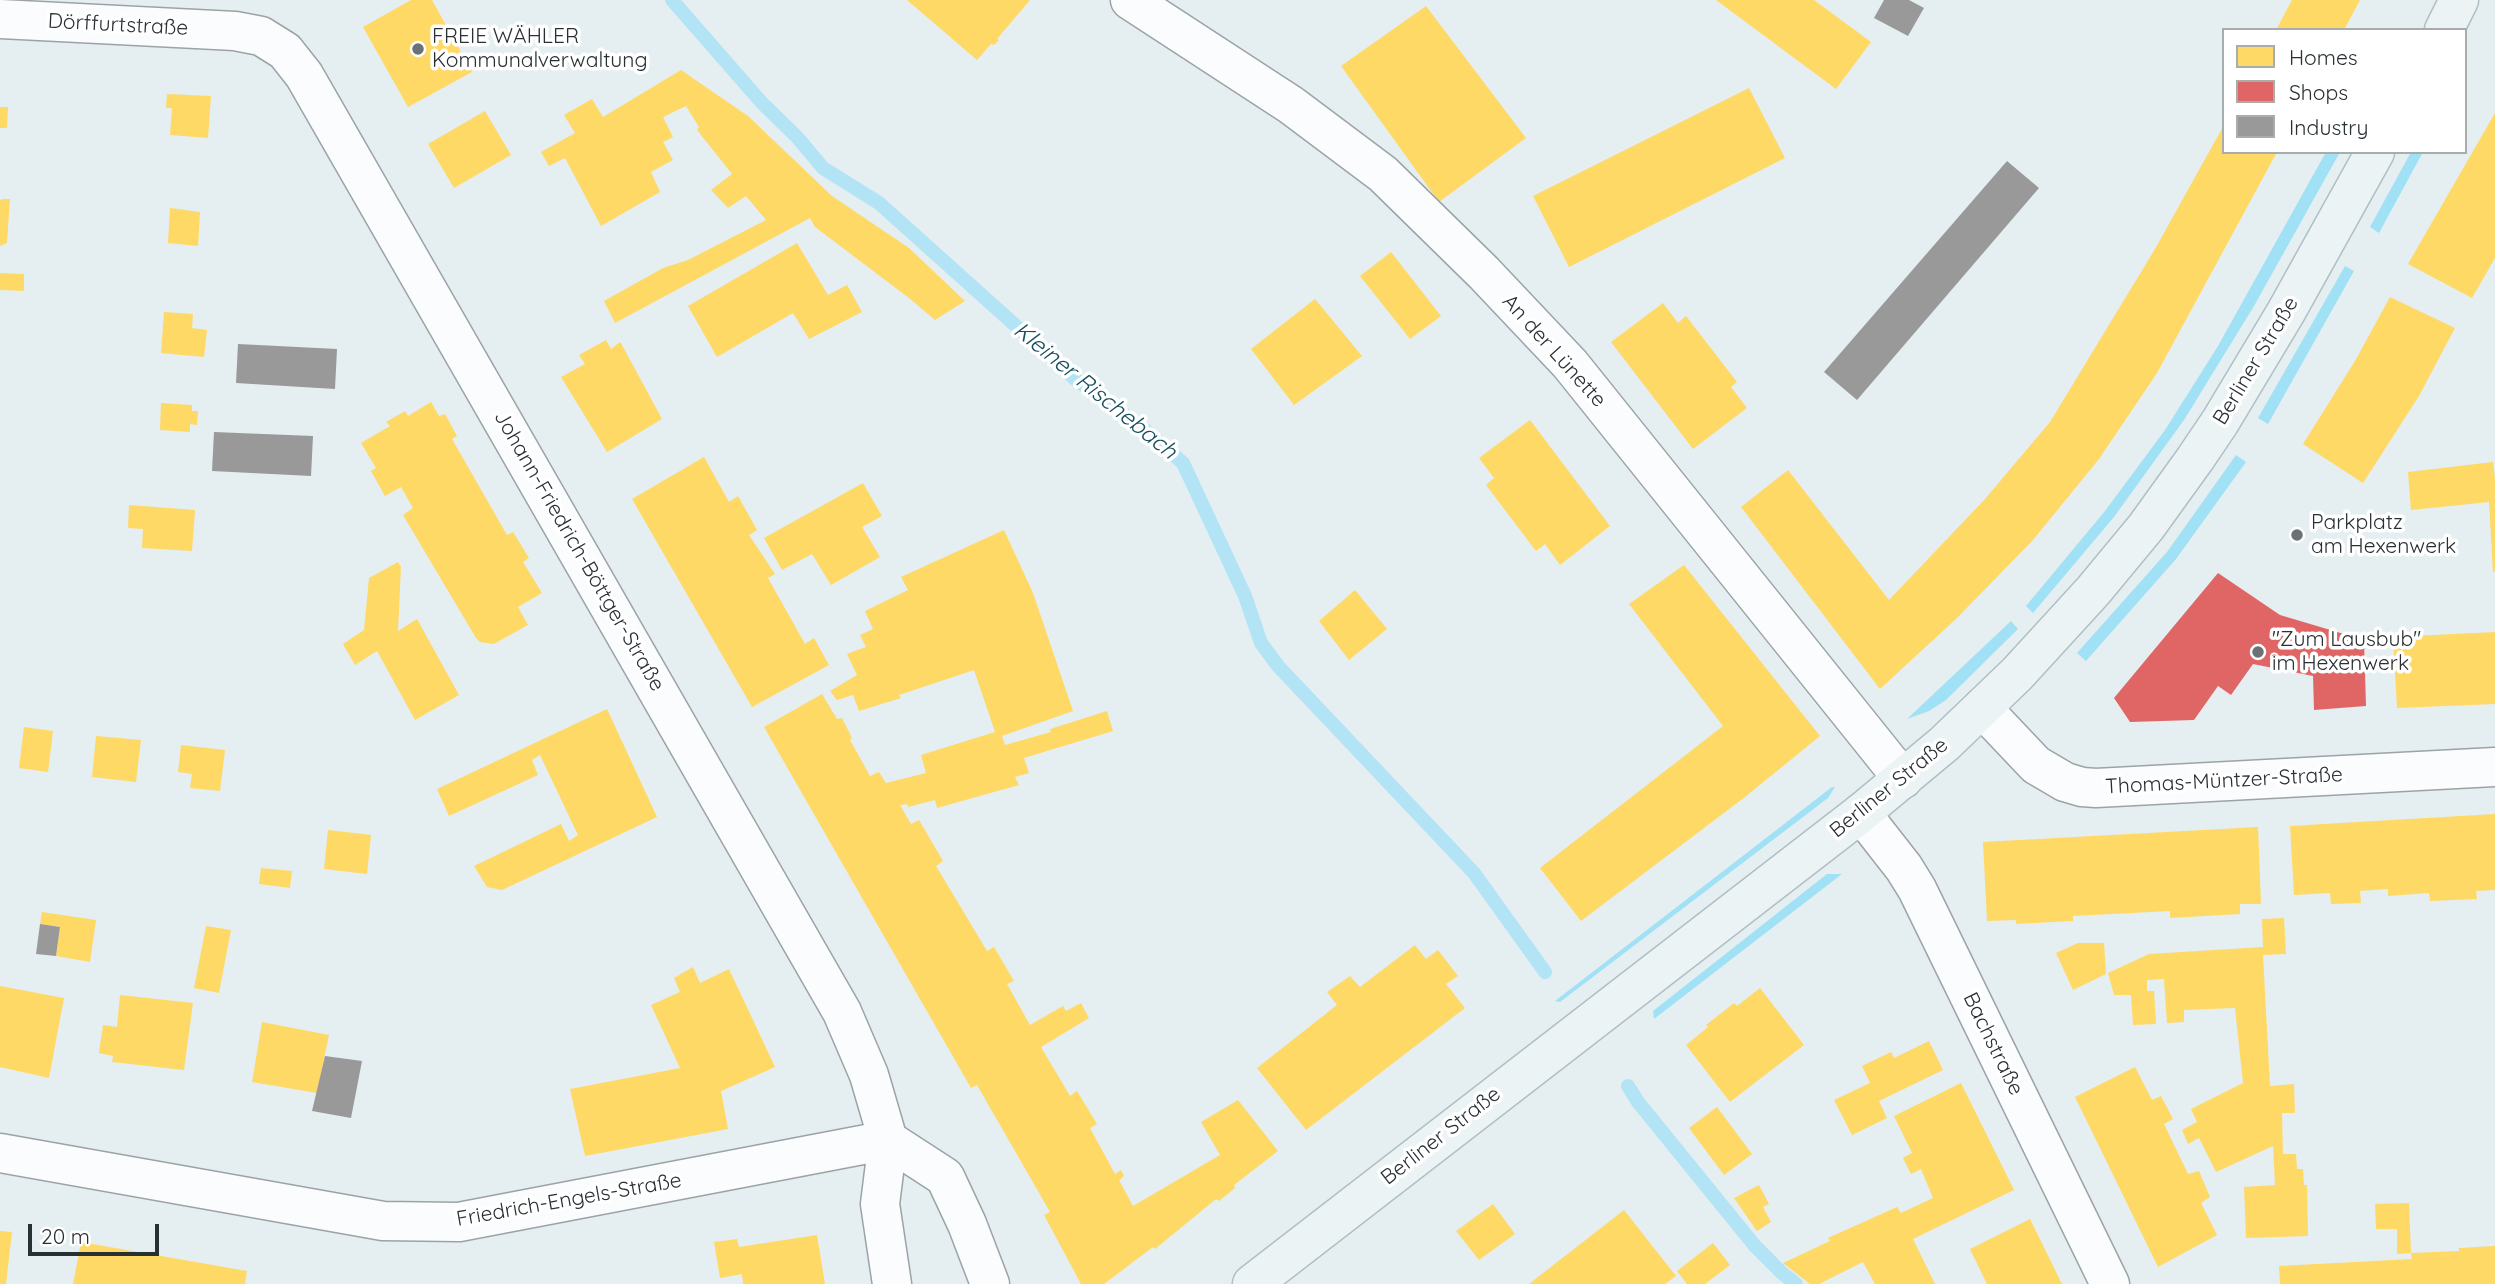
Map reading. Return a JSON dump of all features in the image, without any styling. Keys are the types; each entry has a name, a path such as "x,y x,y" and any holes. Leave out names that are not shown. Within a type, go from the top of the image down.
{"main road":[{"path":"2445,28 2459,0"},
{"name":"Berliner Straße","path":"1252,1284 1861,813 1982,709 2093,591 2146,527 2195,459 2286,312 2374,154"}],"street":[{"name":"An der Lünette","path":"1130,0 1291,105 1383,174 1484,273 1570,364 1903,779"},
{"name":"Dörffurtstraße","path":"0,19 232,15"},
{"name":"Johann-Friedrich-Böttger-Straße","path":"232,15 285,51 304,75 836,1000 869,1075 888,1140 880,1205 892,1284"},
{"name":"Thomas-Müntzer-Straße","path":"1982,709 2036,765 2065,782 2096,789 2495,767"},
{"name":"Bachstraße","path":"1861,813 1917,889 2110,1284"},
{"name":"Friedrich-Engels-Straße","path":"0,1153 383,1221 459,1222 888,1140"},
{"path":"888,1140 945,1177 990,1284"}],"shaded area":[{"path":"2325,154 2339,154 2254,306 2184,420 2114,517 2033,613 2026,606 2105,511 2165,430 2218,346"},
{"path":"2410,154 2422,154 2379,233 2370,227"},
{"path":"2345,266 2354,271 2268,424 2258,418"},
{"path":"2236,455 2246,462 2176,559 2086,661 2077,653 2167,552"},
{"path":"2011,621 2018,629 1946,700 1929,711 1907,719"},
{"path":"1835,787 1828,798 1560,1002 1555,1001"},
{"path":"1827,874 1842,874 1654,1019 1653,1011"}],"building: Homes":[{"name":"FREIE WÄHLER Kommunalverwaltung","path":"411,0 432,0 472,72 408,107 363,27"},
{"path":"907,0 1030,0 997,39 999,40 994,45 991,44 977,60"},
{"path":"1716,0 1814,0 1871,42 1836,89"},
{"path":"2292,0 2360,0 2345,28 2277,28"},
{"path":"1426,6 1526,138 1439,202 1341,66"},
{"path":"681,70 748,116 832,196 909,248 965,301 935,320 815,227 810,218 615,323 604,301 663,268 688,260 766,220 746,196 728,208 711,190 732,174 697,130 699,127 686,106 663,117 673,137 663,142 673,160 651,172 660,192 601,226 565,158 549,166 541,152 575,133 564,115 592,99 603,117"},
{"path":"1749,88 1785,158 1569,267 1533,196"},
{"path":"167,94 211,96 208,138 170,135 172,108 166,108"},
{"path":"0,107 8,107 7,128 0,128"},
{"path":"485,111 511,155 454,188 428,144"},
{"path":"2495,113 2495,258 2472,298 2408,264"},
{"path":"2222,129 2222,154 2276,154 2157,373 2099,459 2033,540 1957,618 1880,689 1741,507 1788,470 1889,600 1985,499 2050,422 2155,249"},
{"path":"10,199 7,243 0,246 0,200"},
{"path":"170,208 200,212 198,246 168,243"},
{"path":"797,243 828,295 847,285 862,312 809,339 793,313 717,357 688,306"},
{"path":"1391,252 1441,316 1410,339 1360,276"},
{"path":"0,273 24,274 24,291 0,290"},
{"path":"2390,297 2455,328 2419,396 2363,483 2303,444 2355,361"},
{"path":"1315,299 1362,356 1294,405 1251,349"},
{"path":"1663,303 1678,323 1686,316 1737,382 1731,387 1747,408 1693,449 1611,342"},
{"path":"164,312 193,314 192,328 207,330 204,357 161,353"},
{"path":"606,340 611,349 620,342 662,419 607,452 561,377 585,364 579,355"},
{"path":"431,402 439,416 445,414 457,436 452,439 507,535 513,532 529,558 523,562 542,593 518,607 528,625 494,644 480,642 476,638 403,515 413,508 401,487 385,496 371,471 376,468 361,443 390,426 386,422 405,411 408,416"},
{"path":"161,403 192,405 192,411 198,411 197,425 190,424 190,432 160,430"},
{"path":"1530,420 1610,526 1560,565 1545,544 1536,551 1486,485 1494,478 1479,458"},
{"path":"704,457 729,502 738,496 757,530 749,535 775,574 768,578 805,644 814,638 829,665 752,707 632,499"},
{"path":"2493,462 2495,572 2489,502 2411,510 2408,472"},
{"path":"863,483 882,516 862,527 880,557 831,585 812,554 782,570 764,538"},
{"path":"129,505 195,510 192,551 142,548 143,529 128,528"},
{"path":"1004,530 1033,593 1073,711 1002,736 1005,745 1051,732 1050,729 1107,711 1113,731 1024,758 1029,773 1015,777 1019,785 937,808 935,800 908,807 907,804 900,805 911,824 919,820 943,861 936,866 987,951 994,947 1014,981 1007,984 1030,1025 1063,1006 1066,1011 1081,1003 1089,1018 1041,1047 1070,1096 1077,1091 1097,1124 1090,1128 1115,1174 1121,1170 1124,1176 1119,1180 1133,1206 1220,1155 1201,1122 1238,1100 1278,1151 1234,1185 1235,1188 1219,1201 1216,1199 1155,1249 1153,1247 1104,1284 1081,1284 1044,1215 1050,1212 977,1085 971,1088 764,727 822,694 837,719 842,718 852,738 850,740 870,776 879,772 886,783 926,773 921,755 995,732 974,670 859,711 853,695 837,700 830,691 857,675 847,654 866,647 860,635 873,629 865,611 908,590 901,577"},
{"path":"398,562 401,567 398,631 417,619 459,695 415,720 377,651 355,665 343,644 364,630 369,578"},
{"path":"1684,565 1820,736 1745,797 1581,921 1540,868 1723,726 1629,604"},
{"path":"1355,590 1387,629 1349,660 1319,621"},
{"path":"2495,632 2495,704 2397,708 2393,637"},
{"path":"607,709 657,817 502,890 487,887 474,866 561,824 569,841 578,835 540,755 532,760 538,775 449,816 437,789"},
{"path":"24,727 53,731 48,772 19,768"},
{"path":"96,736 141,740 136,782 92,777"},
{"path":"181,745 225,750 220,791 190,788 192,774 178,772"},
{"path":"2495,814 2495,890 2476,891 2477,899 2430,901 2429,893 2388,896 2388,889 2360,891 2361,903 2331,904 2330,893 2294,895 2290,826"},
{"path":"2258,827 2261,904 2240,904 2240,914 2170,918 2170,911 2073,916 2073,921 2016,924 2016,920 1987,921 1983,842"},
{"path":"328,830 371,835 367,874 324,869"},
{"path":"261,868 292,871 290,888 259,884"},
{"path":"42,912 96,920 90,962 56,956 60,927 40,924"},
{"path":"2284,918 2286,954 2263,955 2270,1086 2294,1084 2295,1113 2282,1113 2283,1154 2296,1154 2297,1169 2303,1169 2304,1185 2307,1185 2308,1236 2246,1238 2244,1187 2275,1185 2273,1146 2216,1172 2199,1138 2188,1144 2182,1130 2197,1122 2191,1109 2243,1083 2235,1008 2184,1010 2184,1022 2167,1023 2164,979 2147,980 2147,991 2154,991 2156,1024 2133,1025 2131,995 2114,995 2108,973 2149,954 2263,947 2262,919"},
{"path":"206,926 231,930 219,993 194,988"},
{"path":"2078,943 2104,943 2106,974 2073,990 2056,953"},
{"path":"1415,945 1426,959 1438,950 1458,976 1446,984 1465,1008 1306,1130 1257,1068 1337,1005 1327,992 1350,976 1360,987"},
{"path":"693,967 700,983 729,969 775,1067 721,1091 728,1129 585,1156 570,1089 680,1068 651,1005 680,992 674,978"},
{"path":"0,986 64,998 49,1078 0,1067"},
{"path":"1760,988 1804,1045 1730,1102 1686,1045 1734,1003 1737,1006"},
{"path":"120,995 193,1003 184,1070 112,1062 113,1056 99,1053 103,1025 117,1027"},
{"path":"262,1022 329,1035 317,1093 252,1082"},
{"path":"1929,1041 1943,1070 1879,1101 1887,1118 1852,1135 1834,1100 1870,1083 1862,1066 1891,1052 1894,1058"},
{"path":"2135,1067 2152,1100 2161,1096 2173,1119 2164,1124 2188,1174 2199,1171 2210,1197 2201,1203 2217,1235 2158,1267 2075,1097"},
{"path":"1961,1083 2014,1190 1913,1239 1935,1284 1875,1284 1863,1262 1819,1284 1810,1284 1783,1263 1830,1241 1828,1238 1897,1207 1901,1213 1933,1198 1921,1169 1911,1174 1903,1158 1912,1153 1894,1116"},
{"path":"1717,1107 1752,1154 1724,1175 1689,1128"},
{"path":"1759,1185 1769,1204 1763,1207 1771,1222 1757,1231 1734,1198"},
{"path":"2409,1203 2411,1253 2397,1254 2397,1229 2376,1229 2375,1204"},
{"path":"1493,1204 1515,1234 1479,1260 1456,1231"},
{"path":"1624,1210 1676,1276 1665,1284 1529,1284"},
{"path":"2030,1219 2062,1284 1987,1284 1970,1249"},
{"path":"0,1231 12,1232 6,1284 0,1284"},
{"path":"817,1235 825,1284 743,1284 742,1274 720,1278 714,1242 737,1239 739,1247"},
{"path":"81,1242 247,1271 245,1284 73,1284"},
{"path":"1713,1243 1730,1265 1705,1284 1687,1284 1677,1271"},
{"path":"2495,1246 2495,1284 2280,1284 2279,1266 2412,1259 2411,1253"}],"building: Shops":[{"name":"\"Zum Lausbub\" im Hexenwerk","path":"2218,573 2280,615 2364,640 2366,706 2314,710 2313,676 2253,664 2231,695 2218,686 2194,720 2130,722 2114,698"}],"building: Industry":[{"path":"1884,0 1909,0 1924,8 1908,36 1874,18"},
{"path":"2007,161 2039,188 1857,400 1824,372"},
{"path":"238,344 337,349 335,389 236,383"},
{"path":"214,432 313,436 311,476 212,471"},
{"path":"40,924 60,927 56,956 36,954"},
{"path":"325,1056 362,1061 351,1118 312,1111"}],"waterway":[{"name":"Kleiner Rischebach","path":"672,0 823,168 879,203 1074,378 1145,430 1183,463 1245,596 1261,643 1278,666 1474,873 1545,972"},
{"name":"Kleiner Rischebach","path":"1628,1086 1638,1102 1755,1246 1796,1284"}],"place":[{"name":"FREIE WÄHLER Kommunalverwaltung","path":"418,49"},
{"name":"Parkplatz am Hexenwerk","path":"2297,535"},
{"name":"\"Zum Lausbub\" im Hexenwerk","path":"2258,652"}]}
